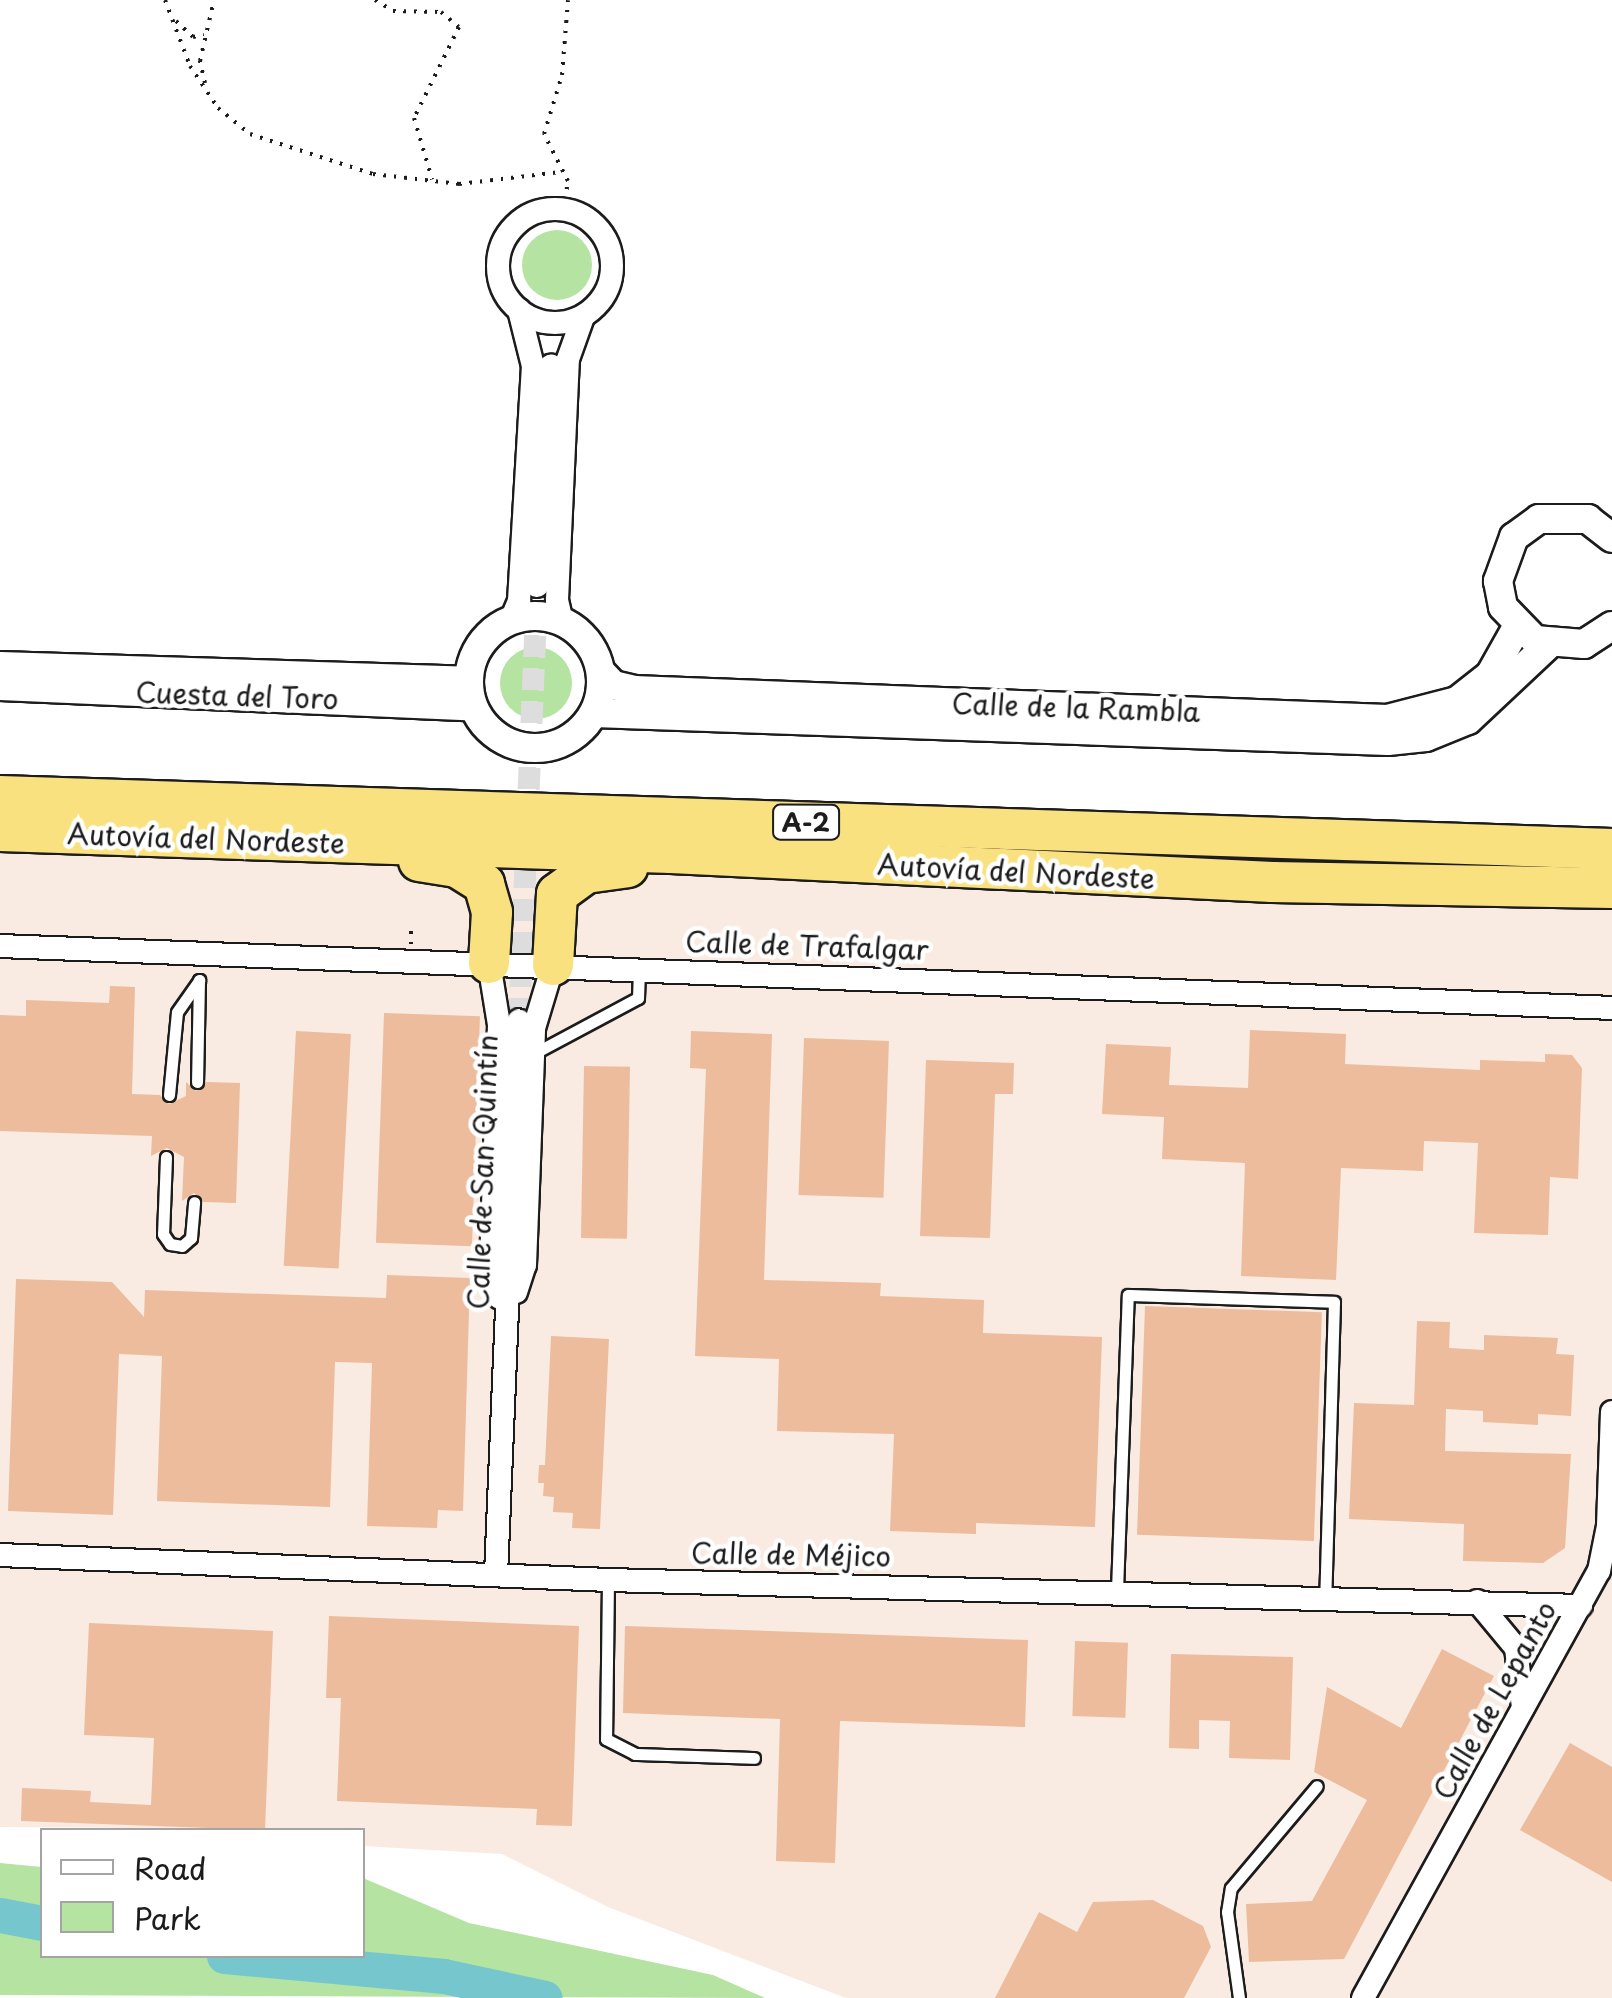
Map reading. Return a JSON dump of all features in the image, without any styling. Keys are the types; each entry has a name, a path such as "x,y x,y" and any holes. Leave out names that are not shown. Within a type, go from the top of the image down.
{"highway":[{"name":"Autovía del Nordeste","path":"0,796 1612,849"},
{"name":"Autovía del Nordeste","path":"0,831 1612,888"},
{"path":"0,846 405,859 457,867 484,884 490,898 489,963"},
{"path":"553,965 554,906 574,878 615,868 784,861"}],"street":[{"path":"537,586 551,366 577,320 608,290 612,254 593,224 563,210 526,217 502,244 500,280 526,315 551,366"},
{"path":"526,315 577,320"},
{"path":"510,620 519,601 533,366 526,315"},
{"path":"562,622 557,600 568,359 577,320"},
{"path":"1612,538 1588,518 1563,515 1539,519 1514,538 1498,581 1517,627 1548,645 1584,644 1612,626"},
{"path":"536,616 562,622 580,634 601,672 594,713 563,742 521,748 484,726 470,694 474,656 488,634 510,620 536,616"},
{"name":"Calle de la Rambla","path":"601,672 613,684 634,690 1387,720 1457,702 1490,674 1517,627"},
{"path":"594,713 1388,741 1426,737 1468,720 1548,645"},
{"path":"0,666 470,694"},
{"name":"Cuesta del Toro","path":"0,686 470,694"},
{"name":"Calle de Trafalgar","path":"0,946 1612,1008"},
{"name":"Calle de San Quintín","path":"489,963 499,1025 491,1263 506,1325"},
{"name":"Calle de San Quintín","path":"506,1325 524,1266 533,1054 553,965"},
{"name":"Calle de San Quintín","path":"496,1574 519,1020"},
{"name":"Calle de Lepanto","path":"1363,1998 1599,1571 1608,1526 1612,1412"},
{"name":"Calle de Méjico","path":"0,1555 608,1580 1117,1590 1582,1606"},
{"path":"1477,1601 1516,1648 1522,1712"}],"lane":[{"path":"197,1082 199,952"},
{"path":"533,1054 638,998 640,968"},
{"path":"168,1095 177,1012 199,980"},
{"path":"166,1156 163,1234 170,1244 182,1246 191,1238 194,1202"},
{"path":"1117,1590 1128,1295 1316,1301 1334,1302 1325,1598"},
{"path":"608,1580 606,1739 635,1754 754,1758"},
{"path":"1238,1998 1226,1912 1231,1888 1317,1786"}],"path":[{"path":"165,0 190,66 218,108 250,134 373,174 459,184 560,172"},
{"path":"206,86 200,61 214,0"},
{"path":"375,0 393,12 441,12 459,28 414,118 432,179"},
{"path":"563,210 568,180 560,172 544,134 562,75 568,0"},
{"path":"173,17 183,31 204,36"}],"shaded area":[{"path":"0,834 1612,891 1612,1998 846,1998 608,1907 502,1854 365,1846 365,1828 0,1827"}],"green space":[{"path":"557,230 571,232 582,240 590,251 590,279 582,290 571,298 557,300 543,298 532,290 524,279 522,265 524,251 532,240 543,232"},
{"path":"536,647 561,658 572,683 561,708 536,719 511,708 500,683 511,658"},
{"path":"0,1863 40,1867 40,1958 365,1958 365,1879 469,1923 713,1975 765,1998 0,1995"}],"building":[{"path":"110,986 135,987 132,1094 160,1095 169,1104 186,1096 186,1082 196,1091 206,1082 240,1083 236,1203 203,1202 194,1193 182,1201 184,1157 167,1148 151,1156 152,1136 0,1131 0,1015 26,1016 26,1000 109,1003"},
{"path":"384,1013 480,1016 472,1246 376,1243"},
{"path":"1250,1030 1346,1034 1345,1064 1480,1070 1480,1060 1545,1062 1545,1054 1572,1055 1582,1068 1578,1179 1550,1177 1548,1235 1474,1233 1478,1143 1424,1141 1423,1171 1341,1168 1336,1280 1241,1276 1245,1163 1162,1159 1164,1117 1102,1114 1106,1044 1171,1047 1169,1085 1248,1088"},
{"path":"296,1031 351,1034 339,1269 284,1266"},
{"path":"691,1031 772,1034 764,1280 881,1283 880,1296 984,1300 983,1333 1102,1337 1095,1527 976,1523 976,1534 890,1531 894,1434 777,1431 779,1359 695,1356 706,1069 690,1068"},
{"path":"804,1038 889,1041 883,1198 799,1195"},
{"path":"926,1060 1014,1063 1013,1094 995,1094 990,1238 920,1236"},
{"path":"584,1066 630,1067 627,1239 581,1238"},
{"path":"387,1275 470,1278 463,1511 438,1510 437,1528 367,1526 372,1363 335,1362 330,1507 157,1501 162,1356 119,1354 113,1515 8,1511 16,1279 112,1282 144,1317 145,1290 386,1298"},
{"path":"1145,1306 1322,1312 1314,1541 1137,1535"},
{"path":"1417,1321 1450,1322 1449,1348 1484,1350 1484,1335 1558,1338 1556,1354 1574,1355 1571,1416 1538,1414 1538,1425 1483,1422 1483,1411 1446,1409 1445,1451 1571,1454 1565,1548 1543,1563 1463,1561 1464,1524 1349,1519 1354,1403 1414,1405"},
{"path":"551,1336 609,1339 600,1529 572,1528 573,1513 553,1512 554,1497 543,1496 544,1483 538,1483 539,1465 545,1465"},
{"path":"329,1616 579,1626 572,1826 536,1825 537,1809 337,1801 341,1698 326,1698"},
{"path":"89,1623 273,1631 265,1828 21,1821 22,1788 91,1791 90,1802 151,1805 154,1738 84,1735"},
{"path":"625,1626 1028,1640 1025,1727 840,1721 835,1863 776,1861 780,1719 623,1713"},
{"path":"1075,1641 1128,1643 1125,1718 1072,1716"},
{"path":"1442,1649 1494,1676 1344,1959 1249,1962 1246,1904 1312,1901 1367,1800 1314,1772 1327,1687 1401,1728"},
{"path":"1171,1654 1293,1657 1290,1760 1229,1758 1230,1721 1199,1720 1199,1749 1169,1748"},
{"path":"1570,1743 1612,1767 1612,1882 1520,1830"},
{"path":"1153,1900 1203,1926 1211,1947 1184,1998 995,1998 1039,1912 1077,1932 1093,1902"}],"waterway":[{"path":"0,1915 40,1923"},
{"path":"246,1958 444,1976 545,1998"}],"tunnel":[{"path":"519,1020 537,586"}]}
